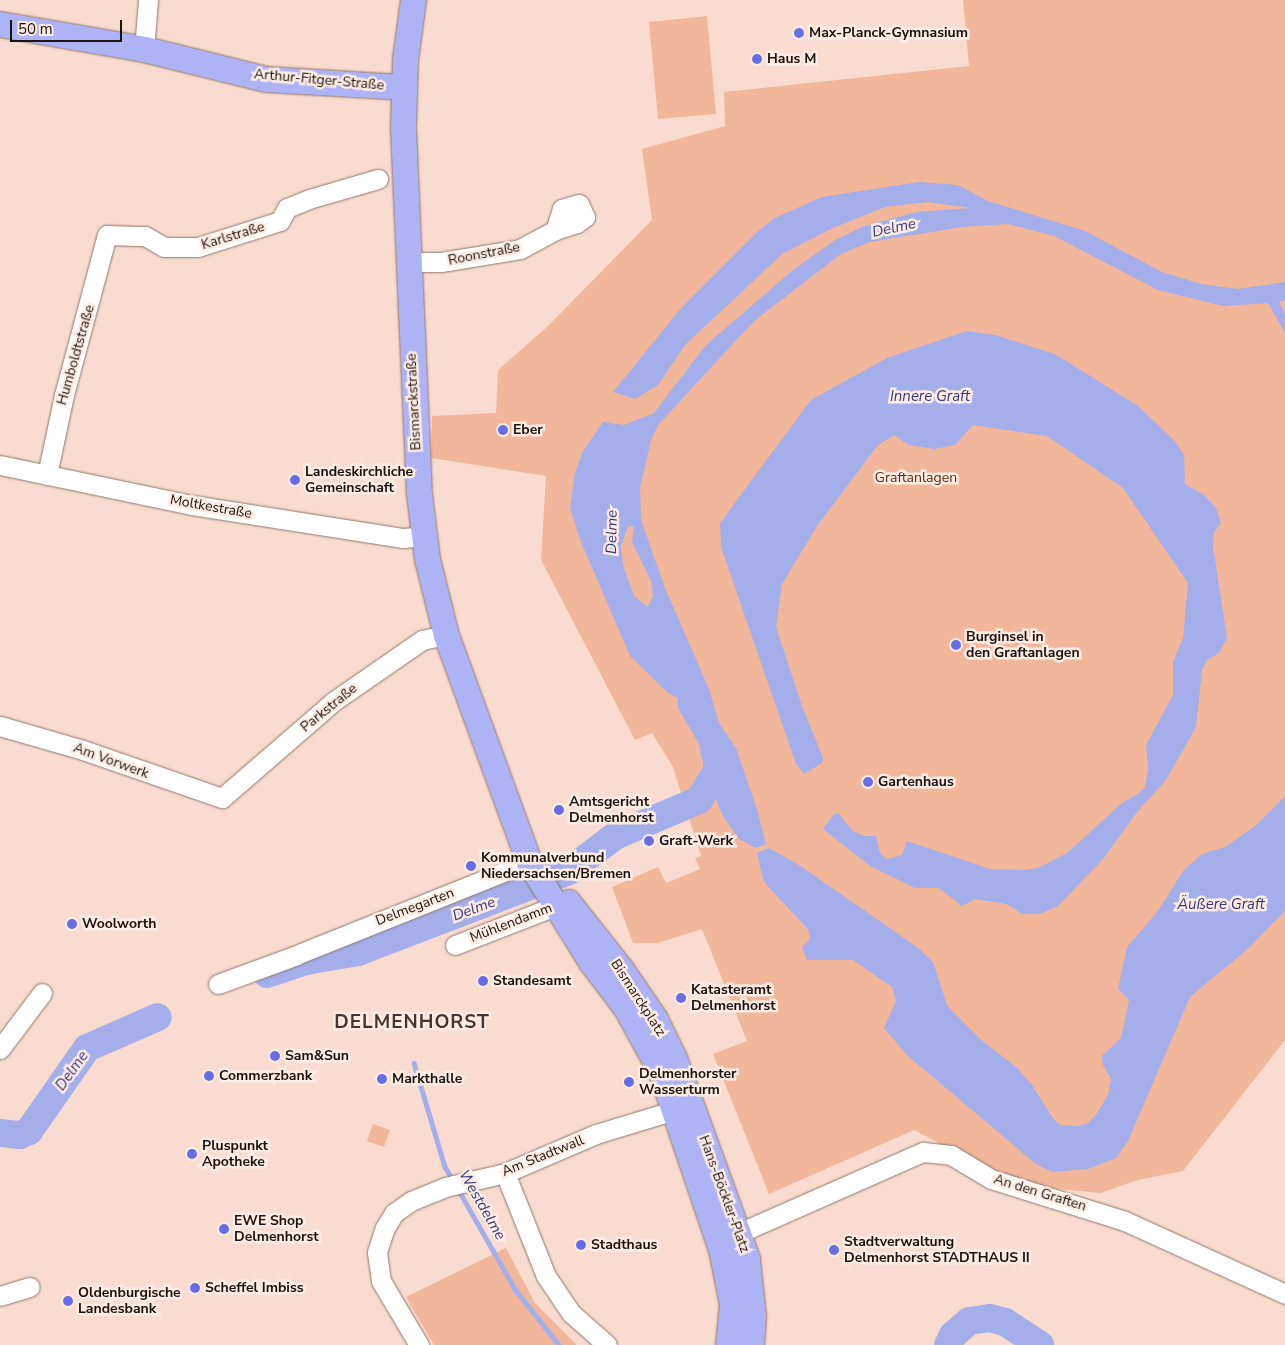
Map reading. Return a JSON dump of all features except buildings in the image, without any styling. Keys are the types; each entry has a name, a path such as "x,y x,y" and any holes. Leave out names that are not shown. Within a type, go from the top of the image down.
{"main road":[{"name":"Bismarckstraße","path":"413,0 402,87 416,450 424,536 446,635 514,819 547,884"},
{"name":"Arthur-Fitger-Straße","path":"0,24 144,49 266,79 402,87"},
{"name":"Bismarckplatz","path":"547,884 621,969 655,1019 674,1058 682,1108"},
{"name":"Hans-Böckler-Platz","path":"682,1108 739,1233 751,1288 751,1345"},
{"name":"Hans-Böckler-Platz","path":"682,1108 721,1249 732,1304 728,1345"}],"street":[{"path":"144,49 148,0"},
{"name":"Karlstraße","path":"107,235 145,236 164,247 198,248 280,221 286,208 309,199 378,179"},
{"name":"Roonstraße","path":"410,262 441,262 520,249 555,230"},
{"name":"Humboldtstraße","path":"47,475 64,395 107,235"},
{"name":"Moltkestraße","path":"0,465 192,505 403,538 424,536"},
{"name":"Parkstraße","path":"222,798 334,702 422,640 446,635"},
{"name":"Am Vorwerk","path":"0,726 83,750 222,798"},
{"name":"Mühlendamm","path":"455,945 547,884"},
{"name":"Delmegarten","path":"218,984 299,954 547,884"},
{"path":"2,1040 42,993"},
{"name":"Am Stadtwall","path":"419,1345 381,1281 377,1252 385,1228 394,1213 411,1201 445,1187 467,1180 505,1173 596,1134 682,1108"},
{"name":"An den Graften","path":"739,1233 923,1152 951,1155 991,1179 1125,1221 1285,1294"},
{"path":"505,1173 546,1276 570,1313 607,1345"},
{"path":"0,1296 30,1287"}],"green space":[{"name":"Graftanlagen","path":"963,0 1285,0 1285,1040 1183,1171 1138,1180 1100,1193 1047,1188 988,1169 914,1130 769,1194 713,1054 747,1041 702,929 658,943 633,943 612,887 658,867 666,883 700,869 695,858 701,856 673,767 652,733 635,740 541,560 546,476 431,458 432,416 496,413 498,370 547,327 652,220 642,149 725,126 724,92 969,66"},
{"path":"707,16 716,114 658,119 649,22"},
{"path":"373,1124 390,1130 384,1147 367,1141"},
{"path":"506,1248 535,1303 577,1345 434,1345 406,1297"}],"water":[{"path":"919,182 958,185 988,201 1085,231 1162,272 1201,284 1238,289 1285,282 1285,300 1279,302 1285,314 1285,333 1268,303 1223,306 1158,290 1054,236 1008,224 962,227 870,242 841,254 754,321 658,425 651,440 640,488 641,520 665,588 709,689 719,723 736,748 757,809 766,844 756,848 739,839 724,818 705,773 699,744 678,708 678,698 668,693 630,656 581,542 570,508 575,472 583,451 603,422 624,425 654,413 705,346 793,270 835,240 864,226 917,212 971,208 928,202 885,207 833,228 782,254 685,345 658,385 635,399 613,392 682,307 759,230 775,218 822,197","holes":["628,526 634,527 632,542 651,581 653,596 648,607 634,596 623,565 621,546"]},
{"name":"Innere Graft","path":"967,331 995,335 1055,354 1138,406 1174,440 1184,455 1185,484 1204,495 1216,508 1221,523 1214,532 1213,546 1227,638 1219,653 1207,660 1202,670 1196,727 1166,780 1137,812 1103,859 1058,906 1039,914 1022,914 1007,904 975,899 962,906 939,888 915,888 870,866 823,829 834,814 839,814 853,831 864,836 876,836 880,854 887,859 902,855 907,841 990,869 1025,870 1038,868 1067,853 1121,804 1145,787 1148,769 1146,745 1173,695 1173,662 1183,638 1188,583 1123,488 1047,436 973,425 955,445 934,449 909,445 894,435 878,445 817,526 782,584 776,627 802,706 823,758 822,763 804,774 796,764 721,547 720,523 811,400 887,358"},
{"name":"Äußere Graft","path":"1285,796 1285,911 1250,947 1190,997 1128,1141 1116,1158 1088,1169 1052,1172 1036,1164 908,1056 884,1028 896,1001 892,987 853,960 807,960 802,947 810,939 808,929 763,879 757,853 769,848 799,865 917,947 933,962 947,1005 980,1039 1016,1067 1032,1085 1054,1120 1061,1125 1079,1126 1088,1123 1096,1115 1108,1095 1111,1079 1103,1065 1102,1056 1121,1038 1129,1000 1118,989 1127,947 1158,911 1183,871 1202,854 1225,847 1255,826"}],"waterway":[{"name":"Delme","path":"267,974 306,961 358,952 569,871 615,836 699,800 720,767 714,750"},
{"name":"Delme","path":"0,1133 20,1135 29,1131 87,1048 158,1017"},
{"name":"Westdelme","path":"414,1063 445,1167 453,1180"},
{"name":"Westdelme","path":"458,1189 515,1289 559,1345"},
{"path":"948,1345 953,1335 969,1321 990,1318 1005,1322 1040,1345"}],"place":[{"name":"Max-Planck-Gymnasium","path":"799,33"},
{"name":"Haus M","path":"757,59"},
{"name":"Eber","path":"503,430"},
{"name":"Landeskirchliche Gemeinschaft","path":"295,480"},
{"name":"Burginsel in den Graftanlagen","path":"956,645"},
{"name":"Gartenhaus","path":"868,782"},
{"name":"Amtsgericht Delmenhorst","path":"559,810"},
{"name":"Graft-Werk","path":"649,841"},
{"name":"Kommunalverbund Niedersachsen/Bremen","path":"471,866"},
{"name":"Woolworth","path":"72,924"},
{"name":"Standesamt","path":"483,981"},
{"name":"Katasteramt Delmenhorst","path":"681,998"},
{"name":"Sam&Sun","path":"275,1056"},
{"name":"Commerzbank","path":"209,1076"},
{"name":"Markthalle","path":"382,1079"},
{"name":"Delmenhorster Wasserturm","path":"629,1082"},
{"name":"Pluspunkt Apotheke","path":"192,1154"},
{"name":"EWE Shop Delmenhorst","path":"224,1229"},
{"name":"Stadthaus","path":"581,1245"},
{"name":"Stadtverwaltung Delmenhorst STADTHAUS II","path":"834,1250"},
{"name":"Scheffel Imbiss","path":"195,1288"},
{"name":"Oldenburgische Landesbank","path":"68,1301"}],"district":[{"name":"DELMENHORST","path":"412,1023"}]}
